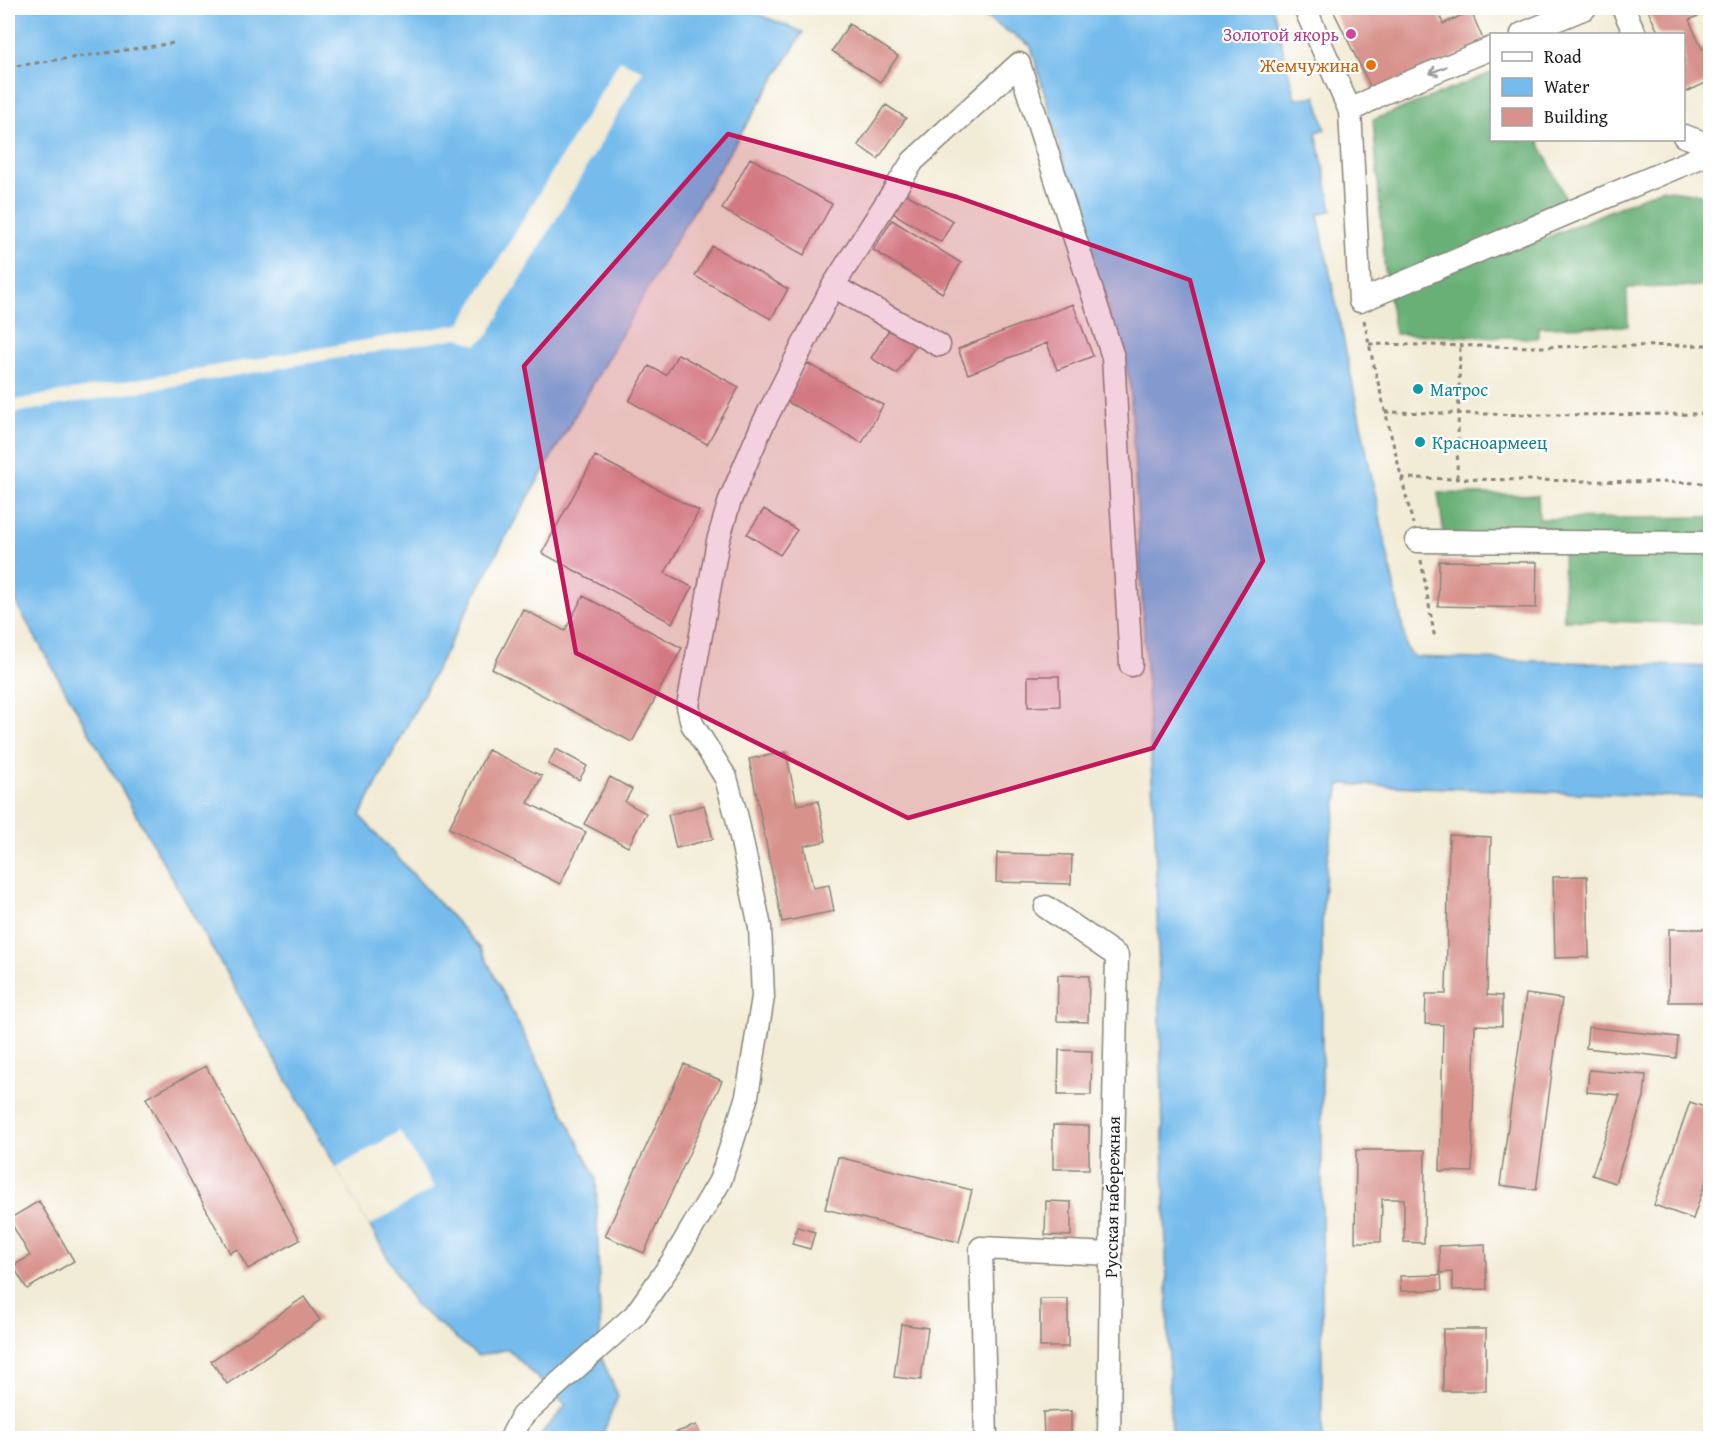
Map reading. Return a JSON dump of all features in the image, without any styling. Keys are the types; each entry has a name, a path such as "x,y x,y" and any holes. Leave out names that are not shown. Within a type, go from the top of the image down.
{"street":[{"path":"1305,8 1350,111 1360,301 1710,153"},
{"path":"1524,33 1586,8"},
{"path":"1623,8 1635,33"},
{"path":"1350,111 1381,94 1490,48"},
{"path":"511,1438 522,1416 634,1315 660,1279 720,1181 747,1096 763,997 760,927 737,818 726,778 692,724 688,706 718,541 730,500 762,426 833,286 913,161 1019,64 1113,357 1131,666"},
{"path":"1685,137 1710,146"},
{"path":"833,286 939,345"},
{"path":"1418,541 1710,543"},
{"name":"Русская набережная","path":"1046,907 1117,956 1109,1438"},
{"path":"986,1438 981,1248 1111,1254"}],"path":[{"path":"8,67 175,43"},
{"path":"1360,301 1418,541 1435,639"},
{"path":"1369,344 1538,347 1710,345"},
{"path":"1457,479 1460,345"},
{"path":"1385,412 1710,414"},
{"path":"1401,478 1710,483"}],"highlighted area":[{"path":"728,134 957,197 1190,280 1263,561 1153,748 908,818 576,653 524,366"}],"green space":[{"path":"1490,73 1490,141 1538,141 1569,205 1518,223 1527,246 1661,189 1701,194 1710,216 1710,286 1627,288 1628,326 1538,327 1538,338 1395,334 1385,271 1373,120"},
{"path":"1438,493 1538,495 1539,519 1710,517 1710,624 1564,620 1563,534 1444,535"}],"water":[{"path":"8,8 742,8 803,32 669,251 499,549 360,816 481,949 596,1178 601,1357 618,1396 601,1438 537,1438 566,1406 508,1349 478,1356 414,1304 8,589"},
{"path":"971,8 1273,8 1295,99 1316,96 1325,129 1316,132 1332,210 1318,215 1407,649 1415,657 1710,667 1710,798 1340,784 1327,861 1322,920 1322,1438 1171,1438 1155,834 1130,382 1031,46"}],"pier":[{"path":"620,60 643,71 488,335 476,345 458,338 8,414 8,401 460,324"},
{"path":"400,1131 434,1188 369,1226 336,1168"}],"building":[{"path":"1332,8 1437,8 1443,24 1471,11 1485,44 1373,92"},
{"path":"1647,8 1710,8 1710,11 1689,20 1702,49 1710,46 1710,81 1685,93 1685,33 1659,33"},
{"path":"849,24 898,56 880,82 832,51"},
{"path":"886,105 906,118 878,159 858,145"},
{"path":"750,158 832,204 804,255 722,209"},
{"path":"903,192 953,221 941,242 891,212"},
{"path":"892,220 961,263 942,293 873,250"},
{"path":"712,246 788,289 771,319 695,276"},
{"path":"1073,304 1093,356 1057,370 1047,343 968,374 958,349"},
{"path":"890,328 916,344 897,374 871,358"},
{"path":"678,354 739,387 707,444 629,401 649,366 666,375"},
{"path":"807,363 883,405 862,443 786,401"},
{"path":"595,456 699,511 665,573 692,587 672,623 542,553"},
{"path":"764,509 797,530 780,555 747,534"},
{"path":"1439,561 1537,562 1536,608 1438,606"},
{"path":"583,596 682,648 632,742 492,669 523,609 565,631"},
{"path":"1028,676 1059,676 1060,706 1028,707"},
{"path":"556,749 587,766 579,780 548,764"},
{"path":"488,750 542,776 528,803 586,832 560,884 449,828"},
{"path":"786,752 797,805 818,801 826,841 804,846 813,888 829,885 834,911 782,922 749,759"},
{"path":"610,777 632,789 625,802 646,813 628,847 584,824"},
{"path":"704,805 713,839 676,848 668,815"},
{"path":"1449,835 1491,837 1487,995 1502,996 1502,1026 1475,1025 1472,1172 1440,1171 1443,1025 1425,1024 1426,994 1446,994"},
{"path":"997,853 1072,855 1071,884 996,882"},
{"path":"1587,876 1589,957 1555,958 1553,877"},
{"path":"1669,929 1710,929 1710,1002 1669,1002"},
{"path":"1058,975 1089,976 1088,1022 1057,1021"},
{"path":"1526,994 1562,999 1536,1190 1500,1185"},
{"path":"1588,1027 1678,1037 1676,1058 1586,1048"},
{"path":"1059,1050 1092,1051 1091,1095 1058,1095"},
{"path":"684,1064 722,1081 644,1253 605,1236"},
{"path":"206,1066 300,1240 248,1269 237,1249 230,1253 146,1098"},
{"path":"1589,1070 1646,1075 1644,1097 1615,1183 1592,1175 1620,1095 1587,1092"},
{"path":"1690,1102 1710,1109 1710,1169 1693,1219 1654,1205"},
{"path":"1053,1125 1089,1126 1089,1169 1053,1169"},
{"path":"1356,1150 1425,1150 1424,1243 1404,1242 1404,1199 1382,1199 1381,1242 1355,1242"},
{"path":"838,1157 972,1190 959,1242 825,1209"},
{"path":"39,1201 74,1261 27,1289 13,1266 30,1256 9,1219"},
{"path":"1046,1201 1071,1202 1071,1236 1045,1235"},
{"path":"797,1227 815,1232 810,1249 792,1244"},
{"path":"1485,1244 1487,1289 1453,1290 1452,1272 1440,1273 1439,1246"},
{"path":"1441,1275 1442,1290 1401,1291 1400,1276"},
{"path":"304,1297 320,1320 227,1384 211,1361"},
{"path":"1040,1299 1068,1299 1068,1347 1040,1347"},
{"path":"901,1324 928,1328 921,1380 894,1377"},
{"path":"1443,1329 1486,1329 1486,1391 1443,1391"},
{"path":"1071,1411 1071,1438 1044,1438 1043,1412"},
{"path":"696,1425 701,1438 670,1438 669,1435"}],"place":[{"name":"Золотой якорь","path":"1351,34"},
{"name":"Жемчужина","path":"1371,65"},
{"name":"Матрос","path":"1418,389"},
{"name":"Красноармеец","path":"1420,442"}]}
